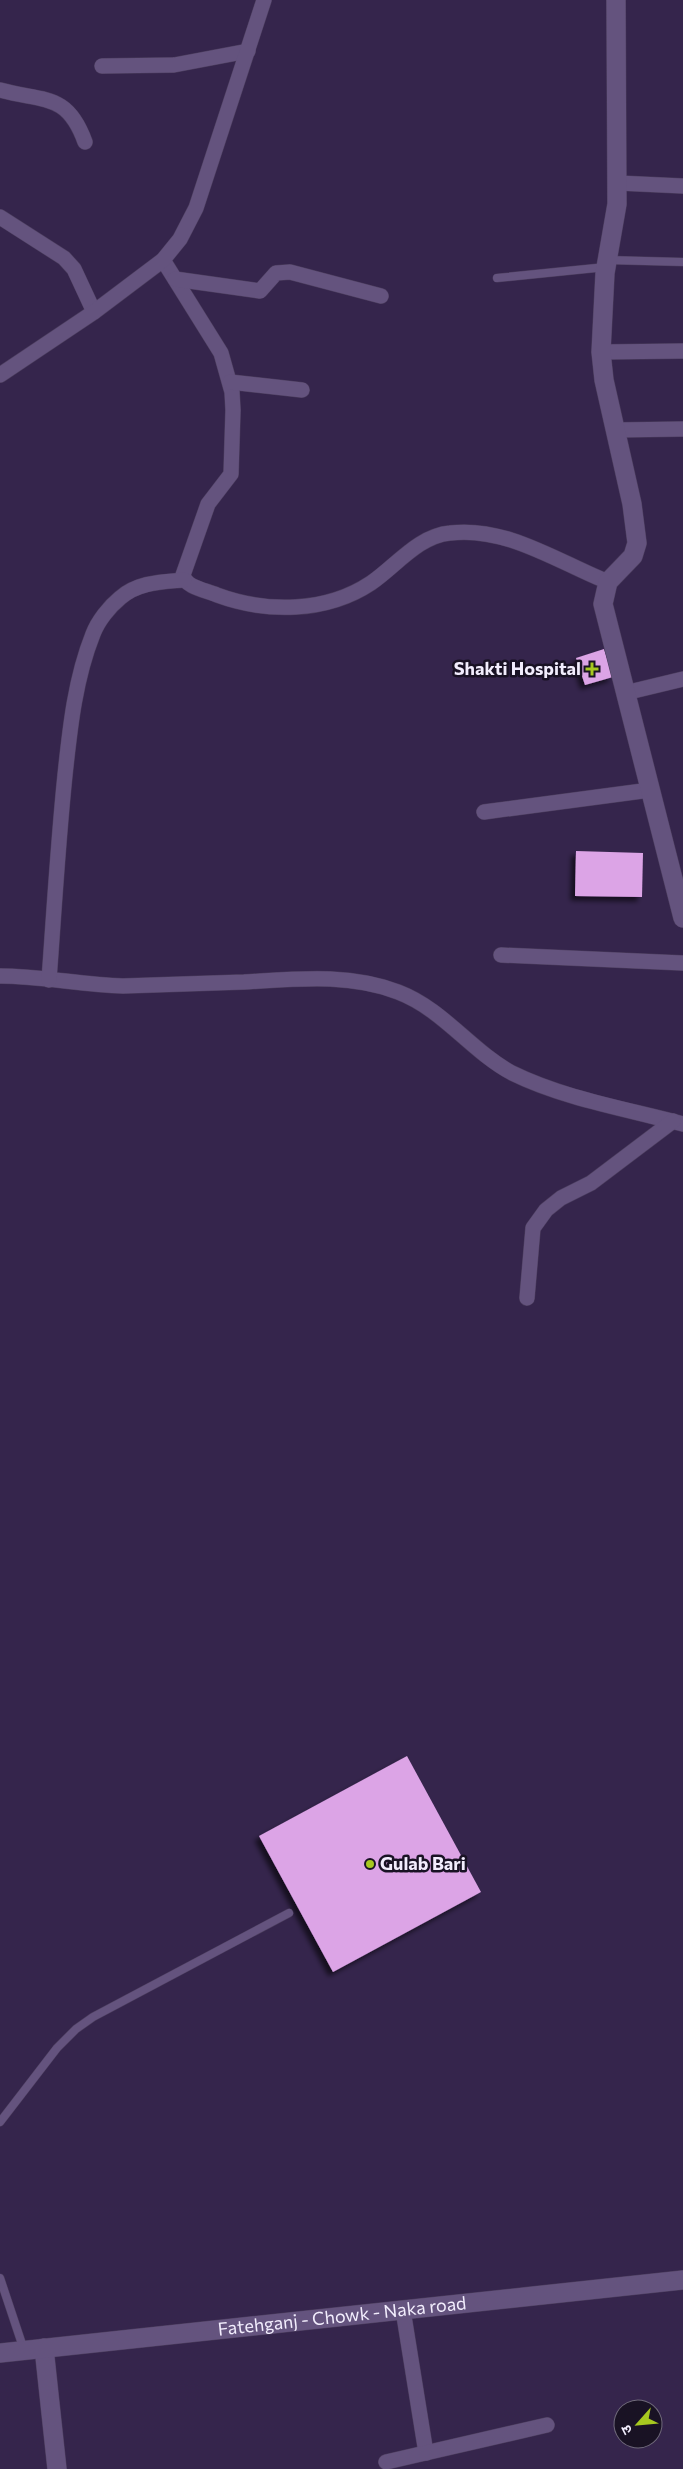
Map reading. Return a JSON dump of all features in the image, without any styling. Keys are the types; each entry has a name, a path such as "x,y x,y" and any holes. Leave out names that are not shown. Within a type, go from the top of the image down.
{"street":[{"path":"0,376 94,312 164,260 180,239 196,208 264,0"},
{"path":"616,0 618,183 617,204 607,263 601,352 604,380 632,504 637,543 634,556 608,582 604,604 683,918"},
{"path":"102,66 174,65 248,51"},
{"path":"0,90 39,97 62,106 78,123 85,142"},
{"path":"618,183 683,186"},
{"path":"0,217 64,258 74,269 94,312"},
{"path":"164,260 221,353 230,382 233,410 232,465 227,480 208,504 183,575 184,580"},
{"path":"175,279 260,291 276,274 290,272 381,296"},
{"path":"601,352 683,351"},
{"path":"230,382 302,390"},
{"path":"615,430 683,429"},
{"path":"49,980 61,808 71,718 93,632 106,612 121,597 144,584 184,580 189,584 235,602 264,606 304,606 328,602 358,590 411,551 449,532 494,534 608,582"},
{"path":"625,693 683,679"},
{"path":"484,812 650,790"},
{"path":"501,955 683,963"},
{"path":"0,976 123,986 317,978 362,982 398,992 414,1000 453,1026 496,1062 512,1072 581,1098 678,1122"},
{"path":"527,1298 533,1228 546,1210 597,1179 678,1122"},
{"name":"Fatehganj - Chowk - Naka road","path":"0,2353 683,2280"},
{"path":"402,2310 426,2453"},
{"path":"44,2348 57,2469"},
{"path":"386,2462 547,2425"}],"lane":[{"path":"497,278 607,263 683,262"},
{"path":"0,2122 57,2048 76,2029 93,2017 289,1913"},
{"path":"0,2278 24,2350"}],"building":[{"path":"604,649 613,677 585,685 576,658"},
{"path":"576,851 643,853 642,897 575,896"},
{"name":"Gulab Bari","path":"407,1756 481,1892 333,1972 259,1836"}],"place":[{"name":"Shakti Hospital","path":"592,669"},
{"name":"Gulab Bari","path":"370,1864"}]}
